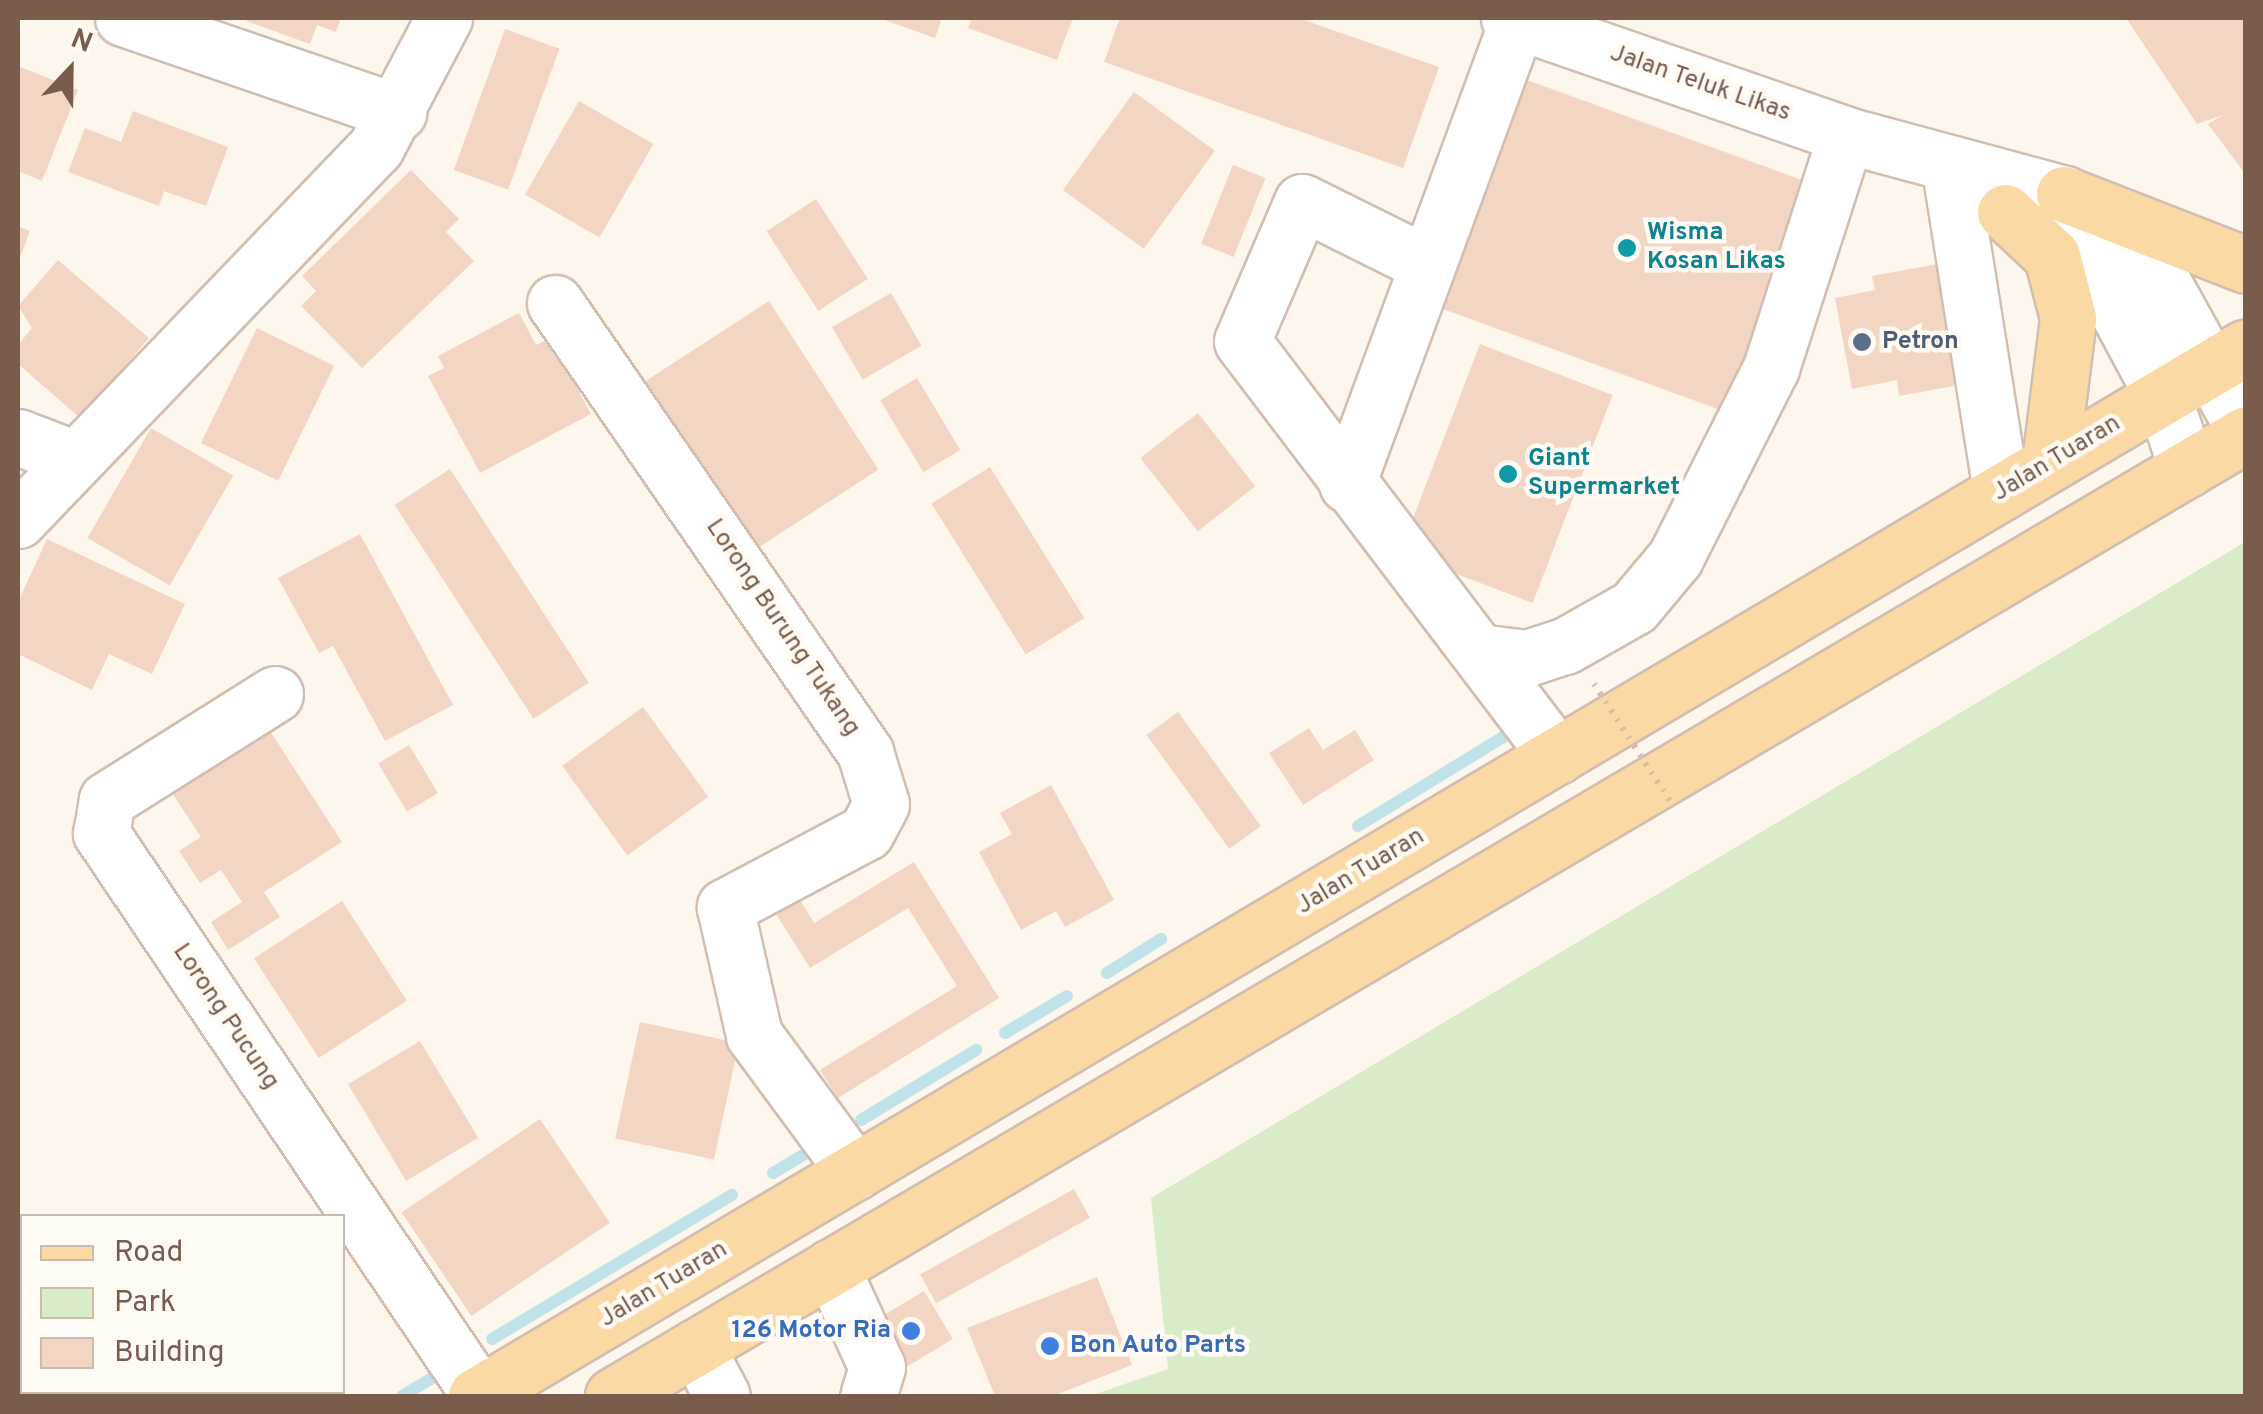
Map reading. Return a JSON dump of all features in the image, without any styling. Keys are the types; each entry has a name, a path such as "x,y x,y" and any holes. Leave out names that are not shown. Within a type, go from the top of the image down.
{"main road":[{"path":"2064,194 2246,265"},
{"path":"2005,212 2052,256 2068,318 2050,463"},
{"name":"Jalan Tuaran","path":"478,1395 2230,356"},
{"path":"613,1396 2246,433"},
{"path":"1265,929 1298,990"}],"street":[{"path":"123,18 398,112"},
{"path":"18,520 376,147 398,112 444,18"},
{"path":"1347,484 1513,19"},
{"name":"Jalan Teluk Likas","path":"1513,19 1870,141 2064,194 2148,256 2230,356 2246,433"},
{"path":"1479,652 1527,658 1566,646 1634,607 1674,558 1771,368 1870,141"},
{"name":"Jalan Teluk Likas","path":"1870,141 1952,182 2078,255 2129,325 2162,396 2187,468"},
{"path":"1952,182 2001,492"},
{"path":"1425,263 1302,202 1242,341 1557,756"},
{"name":"Lorong Burung Tukang","path":"556,303 865,752 881,804 866,832 724,907 754,1035 855,1172"},
{"path":"18,436 75,458"},
{"name":"Lorong Pucung","path":"274,694 107,800 101,834 478,1395"},
{"path":"831,1267 877,1367 868,1396"},
{"path":"696,1347 722,1396"}],"path":[{"path":"1594,684 1674,807"}],"green space":[{"path":"2245,542 2245,1396 1090,1396 1168,1369 1151,1198"}],"building":[{"path":"238,18 341,18 336,32 317,25 310,44"},
{"path":"879,18 942,18 935,38"},
{"path":"972,18 1073,18 1057,60 968,28"},
{"path":"1120,18 1298,18 1439,67 1403,168 1104,62"},
{"path":"2126,18 2246,18 2246,175 2208,124 2223,115 2197,124"},
{"path":"505,29 560,49 508,190 454,170"},
{"path":"18,66 78,90 42,181 18,171"},
{"name":"Wisma Kosan Likas","path":"1527,80 1814,184 1730,414 1444,309"},
{"path":"1134,92 1215,151 1144,249 1063,190"},
{"path":"579,101 653,144 599,238 525,195"},
{"path":"133,111 228,147 206,206 164,191 159,206 68,172 85,128 121,142"},
{"path":"1233,165 1265,178 1234,257 1201,244"},
{"path":"411,170 459,219 446,232 474,261 362,368 301,306 316,291 302,276"},
{"path":"816,199 868,279 818,311 767,231"},
{"path":"18,226 30,231 18,263"},
{"path":"58,260 149,338 80,418 18,364 18,345 32,328 18,306"},
{"path":"1943,263 1965,384 1899,396 1897,380 1852,389 1835,298 1875,290 1872,276"},
{"path":"891,293 922,346 863,380 832,327"},
{"path":"769,301 878,470 754,550 645,382"},
{"path":"519,313 536,345 550,338 591,414 480,473 428,376 444,368 438,356"},
{"path":"257,328 334,366 278,481 201,443"},
{"name":"Giant Supermarket","path":"1480,344 1613,395 1533,603 1400,552"},
{"path":"917,378 960,450 923,472 880,400"},
{"path":"1198,413 1255,486 1198,531 1140,458"},
{"path":"151,428 233,476 170,585 88,538"},
{"path":"990,467 1084,618 1026,655 931,504"},
{"path":"450,469 589,683 534,719 395,505"},
{"path":"360,534 453,705 385,741 333,646 319,653 278,578"},
{"path":"47,539 185,604 152,674 109,654 92,690 18,654 18,602"},
{"path":"643,707 708,797 627,856 562,766"},
{"path":"1178,712 1261,826 1229,849 1146,735"},
{"path":"1309,728 1323,750 1355,730 1374,760 1303,805 1269,753"},
{"path":"270,731 342,842 264,892 280,917 228,950 211,922 242,902 221,870 200,883 179,851 201,837 172,793"},
{"path":"409,745 438,793 407,812 378,764"},
{"path":"1051,785 1114,900 1065,927 1056,911 1021,930 979,852 1012,834 1000,813"},
{"path":"914,862 999,998 838,1098 820,1070 957,986 908,908 810,968 776,914 800,900 814,923"},
{"path":"342,901 407,1001 319,1058 254,958"},
{"path":"640,1022 739,1043 714,1159 615,1138"},
{"path":"420,1041 478,1138 406,1181 348,1084"},
{"path":"540,1119 610,1223 471,1316 402,1212"},
{"path":"1074,1189 1090,1218 936,1303 920,1274"},
{"name":"Bon Auto Parts","path":"1097,1277 1132,1365 1053,1396 995,1396 967,1328"},
{"name":"126 Motor Ria","path":"924,1291 953,1339 898,1372 869,1324"}],"waterway":[{"path":"1358,826 1513,731"},
{"path":"1107,973 1161,939"},
{"path":"1005,1033 1067,996"},
{"path":"861,1120 976,1050"},
{"path":"773,1173 815,1148"},
{"path":"492,1339 732,1195"},
{"path":"402,1396 449,1368"}],"place":[{"name":"Wisma Kosan Likas","path":"1627,248"},
{"name":"Petron","path":"1862,342"},
{"name":"Giant Supermarket","path":"1508,474"},
{"name":"126 Motor Ria","path":"911,1331"},
{"name":"Bon Auto Parts","path":"1050,1346"}]}
